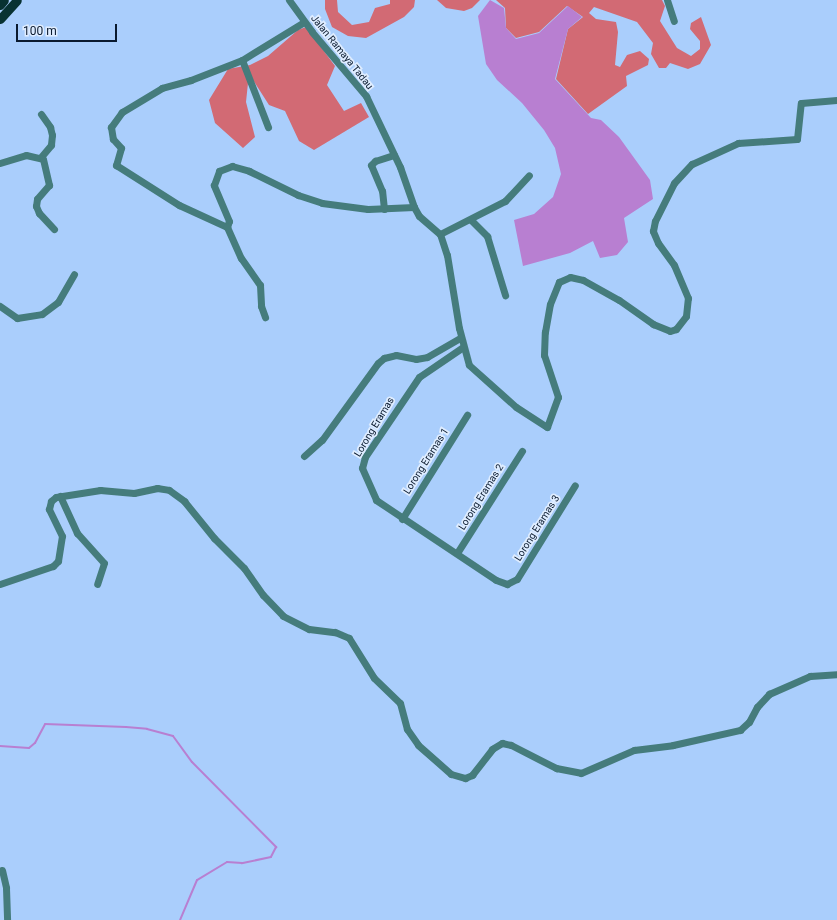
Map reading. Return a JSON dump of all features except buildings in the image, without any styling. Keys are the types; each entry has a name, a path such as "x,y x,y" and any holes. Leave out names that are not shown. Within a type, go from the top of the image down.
{"main road":[{"path":"0,5 4,0"},
{"path":"0,19 17,0"}],"street":[{"name":"Jalan Ramaya Tadau","path":"289,0 304,22 362,90 375,112 394,155 414,207 419,216 440,234"},
{"path":"667,0 674,21"},
{"path":"265,317 261,306 260,285 241,258 227,227 179,205 120,169 115,163 121,148 113,139 111,127 117,116 158,90 242,60 304,22"},
{"path":"242,60 268,127"},
{"path":"529,175 505,201 471,220 440,234 450,269 463,348 469,365 483,381 516,407 547,427 558,397 544,355 545,332 550,304 560,282 570,277 583,280 619,300 653,324 670,331 676,329 686,316 688,298 674,265 658,243 654,230 655,221 674,183 692,164 738,143 797,139 801,103 837,100"},
{"path":"40,114 50,127 52,135 51,144 41,157"},
{"path":"0,163 22,155 41,157"},
{"path":"384,209 382,191 372,163 394,155"},
{"path":"41,157 47,171 48,185 37,199 36,206 39,213 54,229"},
{"path":"227,227 229,221 214,185 219,171 232,166 253,173 316,201 384,209 414,207"},
{"path":"471,220 487,236 505,295"},
{"path":"0,306 17,318 42,314 58,302 74,274"},
{"path":"304,456 322,440 378,363 384,358 396,355 416,359 427,357 461,337"},
{"name":"Lorong Eramas","path":"463,348 428,369 414,382 362,463 365,478 376,500 402,519 500,582 507,584 514,581"},
{"name":"Lorong Eramas 1","path":"402,519 468,415"},
{"name":"Lorong Eramas 2","path":"457,553 522,451"},
{"name":"Lorong Eramas 3","path":"514,581 575,485"},
{"path":"0,584 53,566 58,561 62,536 49,509 52,499 60,496 94,490 134,493 161,488 180,497 214,538 244,568 263,595 282,616 309,629 335,632 349,638 374,678 400,703 411,736 426,754 457,777 472,775 492,749 502,743 511,745 556,768 581,773 634,750 673,745 740,730 749,722 757,707 769,694 810,676 837,674"},
{"path":"60,496 77,533 104,563 97,584"},
{"path":"2,870 6,888 7,920"}],"shaded area":[{"path":"325,0 337,0 338,12 352,25 369,22 375,8 390,4 390,0 415,0 414,7 404,17 366,38 348,36 332,27 325,9"},
{"path":"437,0 480,0 472,8 464,11 446,8"},
{"path":"490,0 504,8 506,28 516,39 539,33 568,6 582,17 568,29 555,79 591,118 601,120 619,137 650,180 653,199 624,218 628,242 617,255 600,258 593,241 570,253 523,266 514,220 534,214 553,197 561,174 555,148 544,130 522,103 497,80 486,64 478,16"},
{"path":"496,0 662,0 665,6 660,21 677,48 691,56 700,49 700,41 690,29 691,23 701,17 711,45 700,64 688,69 670,63 666,68 659,68 651,54 653,43 637,22 594,7 589,13 596,19 616,22 618,32 615,65 620,67 627,55 640,51 649,59 648,65 626,76 627,86 588,114 556,79 568,29 583,17 567,6 539,32 516,38 506,28 505,8"},
{"path":"306,27 335,66 327,85 344,111 361,103 369,117 314,150 299,141 285,111 269,105 253,80 248,83 246,102 255,137 243,148 215,123 209,100 228,69 250,65 268,56 298,30"}],"waterway":[{"path":"0,746 29,748 35,743 45,724 126,727 147,729 173,736 192,762 276,847 271,857 242,863 227,862 197,880 180,920"}]}
